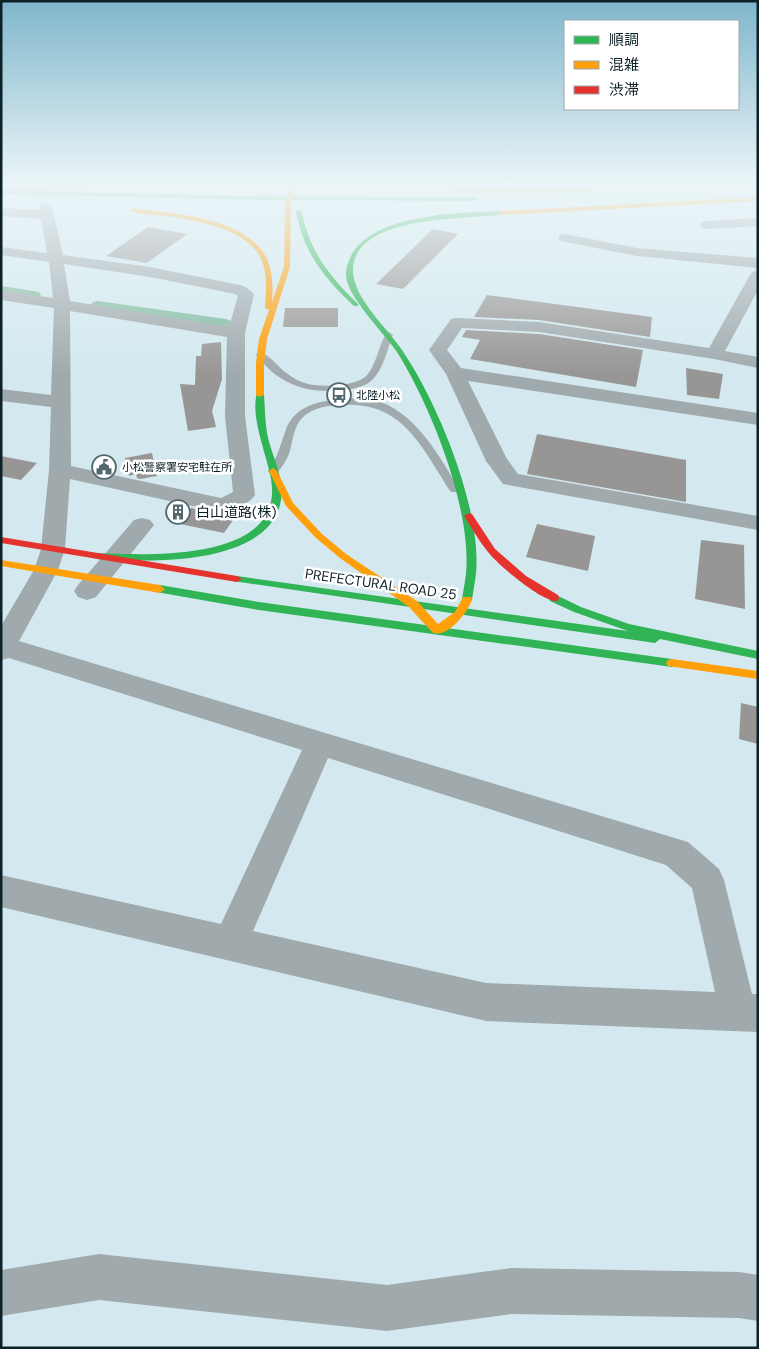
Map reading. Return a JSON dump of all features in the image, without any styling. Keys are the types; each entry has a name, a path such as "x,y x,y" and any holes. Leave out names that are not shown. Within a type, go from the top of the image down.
{"main road":[{"path":"96,556 181,557 206,553 246,538 260,528 270,517 276,504 277,490 263,431 260,355 265,332 269,285 264,260 256,248"},
{"path":"265,332 279,298 288,266 289,248"},
{"path":"309,248 314,259 343,294 378,323"},
{"path":"273,471 289,504 319,536 343,556 413,604 437,630 464,611 472,572 471,549 461,499 435,415 401,352 350,284 348,268 354,252 358,248"},
{"path":"461,499 471,519 495,553 530,584 551,597 609,621 758,655"},
{"name":"PREFECTURAL ROAD 25","path":"1,540 50,560 259,606 758,675"},
{"name":"PREFECTURAL ROAD 25","path":"1,563 96,556 269,584 758,655"}],"street":[{"path":"1,891 486,1002 748,1012 707,880 676,853 320,743 2,648 50,560 60,470 61,402 62,305 54,248"},
{"path":"616,248 637,252 758,263"},
{"path":"697,257 700,248"},
{"path":"1,251 247,286"},
{"path":"714,354 758,275"},
{"path":"60,470 224,506 244,494 236,416 236,332 246,294 240,290 192,282 178,277"},
{"path":"1,295 236,332"},
{"path":"758,363 714,354 538,327 457,323 438,350 455,373 497,461 512,479 758,523"},
{"path":"455,373 758,419"},
{"path":"1,395 61,402"},
{"path":"87,591 142,525"},
{"path":"230,944 320,743"},
{"path":"1,1293 99,1277 387,1308 510,1291 740,1295 758,1298"}],"lane":[{"path":"260,355 290,381 304,387 319,390 351,386 364,382 371,376 389,335"},
{"path":"273,471 281,463 292,424 303,412 317,405 347,400 365,400 393,410 409,425 426,445 461,499"}],"building":[{"path":"118,248 168,248 147,263 106,256"},
{"path":"413,248 444,248 403,289 376,284"},
{"path":"487,295 652,317 650,337 539,320 474,317"},
{"path":"285,308 338,308 338,327 283,327"},
{"path":"466,330 539,334 643,350 636,387 470,359 480,340 462,337"},
{"path":"221,342 222,379 212,411 216,427 188,431 180,384 195,385 196,356 201,356 202,344"},
{"path":"686,368 723,374 719,399 687,395"},
{"path":"537,434 686,460 686,502 527,474"},
{"path":"152,453 157,476 140,479 137,478 136,474 129,476 125,458"},
{"path":"1,456 37,463 21,480 1,476"},
{"path":"191,508 236,516 224,533 180,524"},
{"path":"537,524 595,536 588,571 526,557"},
{"path":"701,540 744,545 745,609 695,599"},
{"path":"741,703 758,707 758,744 739,739"}],"waterway":[{"path":"1,290 34,295"},
{"path":"98,305 226,324"}],"traffic: fast":[{"path":"309,248 326,275 356,305"},
{"path":"360,248 353,255 349,275 351,283 362,302 399,350 413,374 442,435 454,470 464,506 470,541 471,573 467,600"},
{"path":"96,556 155,558 194,555 231,545 249,536 264,524 274,509 277,489 263,434 260,395"},
{"path":"237,579 655,639"},
{"path":"160,589 259,606 672,663"},
{"path":"554,598 578,610 628,627 680,640 758,655"}],"traffic: slow":[{"path":"256,248 264,258 268,272 268,308"},
{"path":"260,395 260,363 263,339 287,267 287,248"},
{"path":"273,471 289,504 319,536 343,556 413,604 437,630 459,614 467,600"},
{"path":"1,563 160,589"},
{"path":"672,663 758,675"}],"traffic: jam":[{"path":"469,516 492,551 522,578 554,598"},
{"path":"1,540 237,579"}],"place":[{"name":"北陸小松","path":"339,395"},
{"name":"小松警察署安宅駐在所","path":"104,467"},
{"name":"白山道路(株)","path":"178,512"}]}
